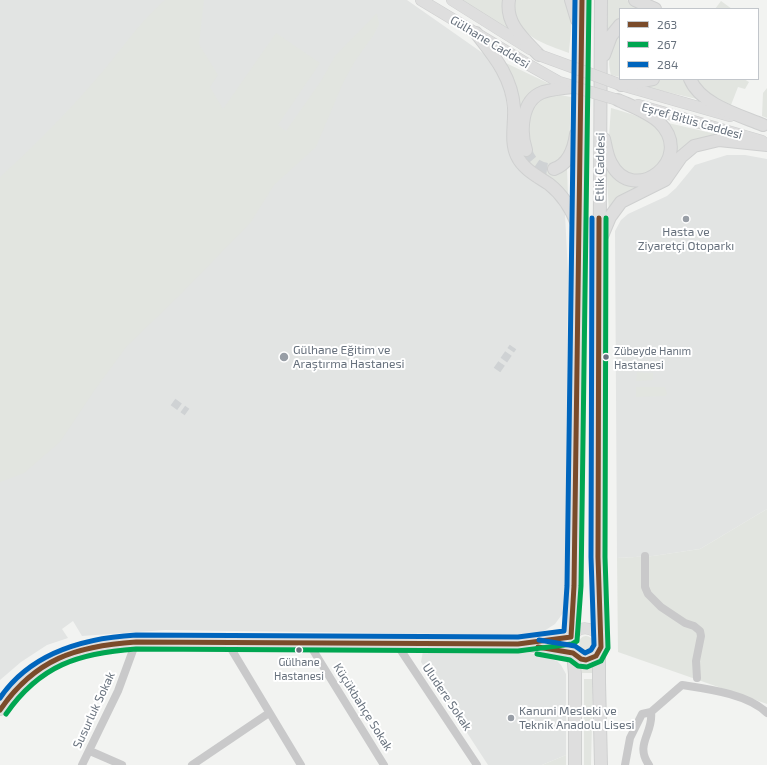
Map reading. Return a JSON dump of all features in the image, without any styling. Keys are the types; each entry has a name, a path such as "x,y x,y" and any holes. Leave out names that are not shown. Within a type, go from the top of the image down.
{"main road":[{"name":"Gülhane Caddesi","path":"421,0 476,33 557,86"},
{"name":"Gülhane Caddesi","path":"452,0 539,55 622,85"},
{"path":"508,0 507,9 510,21 539,55"},
{"path":"571,0 582,38"},
{"name":"Etlik Caddesi","path":"575,765 575,674 573,653 570,645 574,586 582,106 582,0"},
{"name":"Etlik Caddesi","path":"601,0 598,557 601,647 599,652 601,765"},
{"path":"635,0 653,8"},
{"path":"601,62 611,36 619,25"},
{"path":"476,33 498,63 509,84 514,108 514,147 517,156 531,173 550,185 564,199 572,212 580,231"},
{"path":"622,85 647,80"},
{"path":"691,80 700,92 716,105 765,126"},
{"name":"Eşref Bitlis Caddesi","path":"622,85 765,126"},
{"path":"526,150 523,127 528,108 538,95 557,86 574,87"},
{"name":"Eşref Bitlis Caddesi","path":"574,87 767,142"},
{"path":"600,116 609,159 612,166 620,175 643,181 655,176 662,170 667,163 670,152 670,143 664,128 655,119 618,100"},
{"path":"554,169 566,161 572,150 582,106"},
{"path":"599,243 610,217 621,202 665,180 681,157 694,146 719,140 767,145"},
{"path":"0,710 21,683 52,661 97,645 136,642 518,644 571,637 574,633 583,628 593,630 600,637"},
{"path":"518,644 573,653 581,659 586,660 591,659 599,652"}],"street":[{"path":"645,556 645,587 648,594 660,607 685,623 694,626 700,631 701,636 696,660 697,678"},
{"name":"Susurluk Sokak","path":"82,765 118,691 136,642"},
{"path":"227,642 301,765"},
{"name":"Küçükbahçe Sokak","path":"308,642 384,765"},
{"name":"Uludere Sokak","path":"396,643 477,765"},
{"path":"625,765 630,738 642,714 651,712 682,685 719,691 750,702 762,708 767,713"},
{"path":"649,765 643,757 644,741 652,721 651,712"},
{"path":"192,765 269,713"},
{"path":"90,751 122,765"}],"shaded area":[{"name":"Gülhane Eğitim ve Araştırma Hastanesi","path":"0,0 407,0 484,54 494,65 502,80 506,99 510,140 536,182 556,198 565,214 568,273 565,592 563,613 555,624 544,631 526,635 165,630 82,636 73,621 62,629 68,638 47,645 21,662 0,680"},
{"path":"165,0 204,0 199,44 218,75 210,87 223,109 276,33 320,63 278,125 286,131 321,81 335,56 377,13 379,24 373,36 355,61 343,83 316,147 274,185 251,222 180,295 127,346 94,391 60,442 24,473 0,482 0,177 74,104 146,18"},
{"path":"458,0 505,0 505,18 509,31"},
{"path":"516,0 566,0 569,6 571,19 569,53 543,43 530,35 524,29 513,13"},
{"path":"605,0 627,0 643,8 619,8 619,23 604,40"},
{"path":"721,1 731,8 716,8"},
{"path":"619,31 619,77 611,75 609,62 612,46"},
{"path":"506,63 554,86 536,93 525,126 538,99 555,94 571,97 569,149 561,170 567,168 568,196 525,161 519,148 514,82"},
{"path":"656,80 688,80 701,100 641,86"},
{"path":"698,80 746,80 749,82 745,89 738,87 731,105 712,95"},
{"path":"767,88 767,118 762,116 763,93"},
{"path":"611,108 639,117 649,122 663,135 666,144 665,154 662,161 653,172 633,176 617,166 609,136"},
{"path":"664,122 720,135 704,138 692,143 683,151 667,173 661,178 627,194 615,204 609,212 606,163 617,177 631,183 645,183 658,177 667,168 673,154 672,139"},
{"path":"727,155 745,155 767,159 767,509 700,549 653,556 617,558 615,231 621,220 628,214 667,196 676,188 695,165"},
{"path":"637,372 653,373 653,379 636,381"},
{"path":"636,387 665,387 667,394 665,396 636,397"},
{"path":"767,509 767,704 618,652 617,558 653,556 700,549"},
{"path":"586,636 591,638 593,643 591,648 586,650 581,648 579,643 581,638"},
{"name":"Kanuni Mesleki ve Teknik Anadolu Lisesi","path":"423,651 530,653 557,661 566,674 566,755 542,765 488,765 421,662"},
{"path":"582,663 592,663 593,673 582,673"},
{"path":"584,679 593,679 591,765 584,765"},
{"path":"566,755 566,765 542,765"}],"tunnel":[{"path":"526,150 530,159 537,165 540,167 554,169"},
{"path":"497,370 513,347"},
{"path":"173,402 187,412"}],"transit line":[{"name":"284","path":"0,698 13,682 27,669 60,650 78,644 116,637 136,635 518,637 564,631 567,586 575,0"},
{"name":"263","path":"0,710 13,693 28,678 43,667 59,658 76,652 114,644 136,642 518,644 571,637 574,586 582,0"},
{"name":"267","path":"6,714 19,697 47,673 79,658 115,651 136,649 518,651 572,644 577,641 581,586 589,0"},
{"name":"284","path":"539,640 575,646 585,653 591,650 594,645 591,557 592,218"},
{"name":"263","path":"538,647 573,653 581,659 586,660 596,656 601,647 598,557 599,218"},
{"name":"267","path":"537,654 570,660 578,666 587,667 601,661 608,648 605,557 606,218"}],"place":[{"name":"Hasta ve Ziyaretçi Otoparkı","path":"686,219"},
{"name":"Gülhane Eğitim ve Araştırma Hastanesi","path":"284,357"},
{"name":"Zübeyde Hanım Hastanesi","path":"606,357"},
{"name":"Gülhane Hastanesi","path":"299,650"},
{"name":"Kanuni Mesleki ve Teknik Anadolu Lisesi","path":"511,718"}]}
